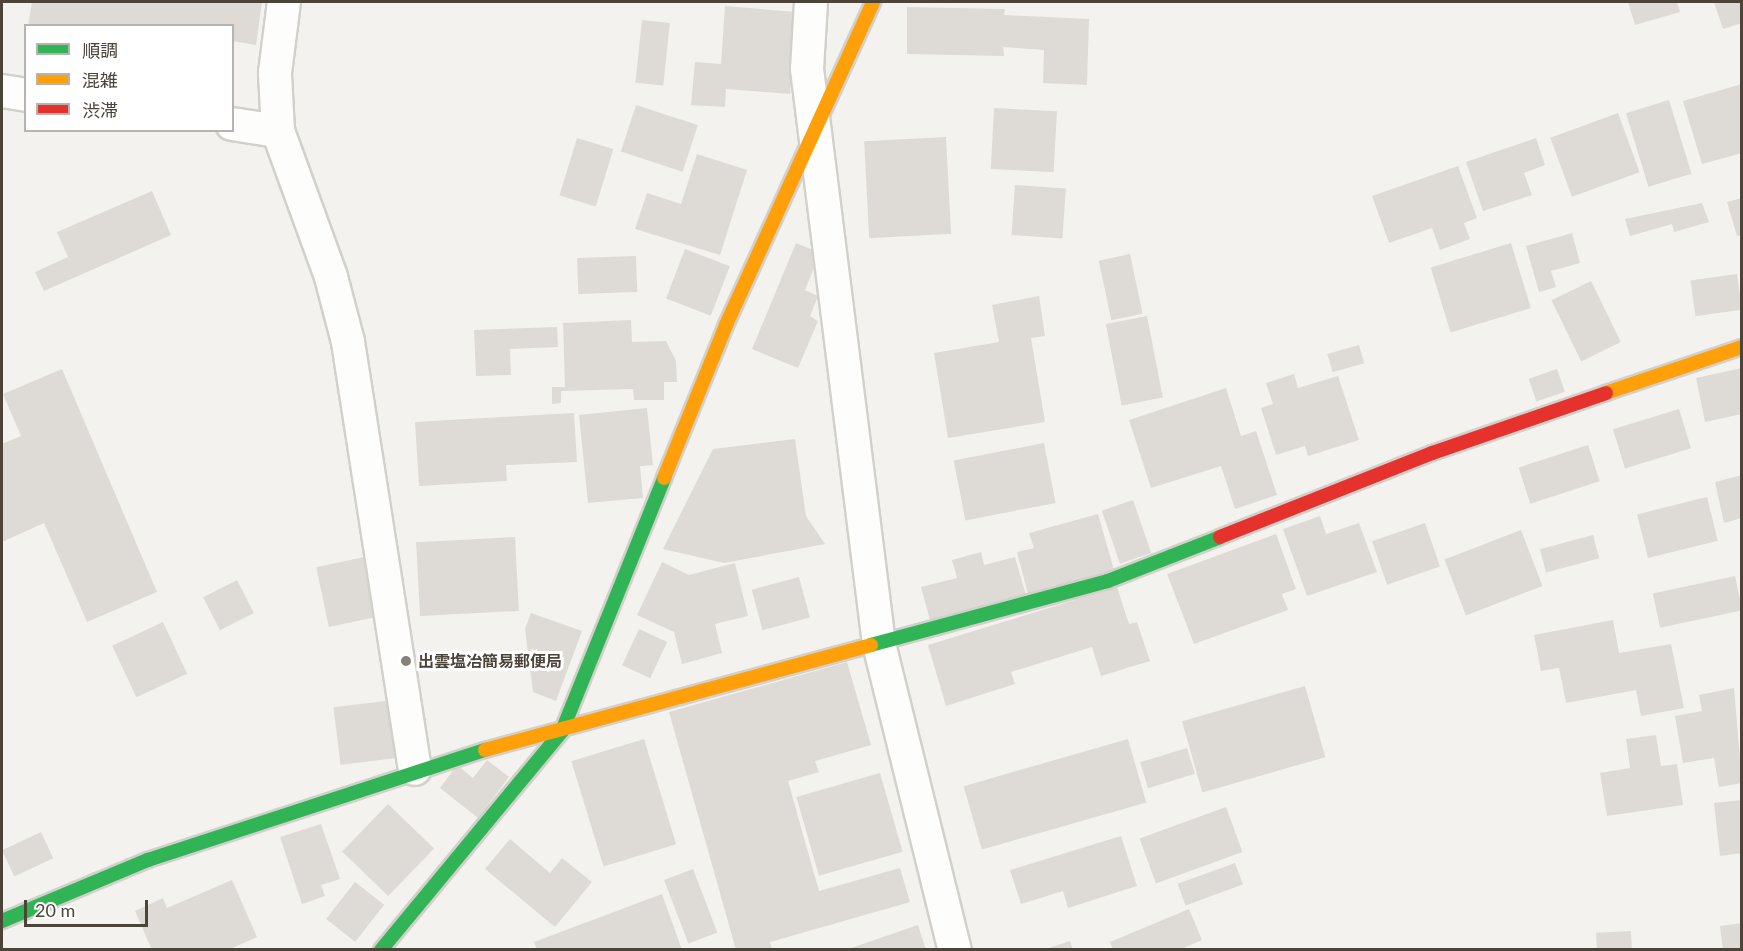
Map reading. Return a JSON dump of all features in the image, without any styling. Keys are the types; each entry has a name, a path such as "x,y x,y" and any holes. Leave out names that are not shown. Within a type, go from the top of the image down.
{"street":[{"path":"284,2 275,73 279,131 332,277 348,342 415,769"},
{"path":"811,2 807,69 817,132 879,644 955,950"},
{"path":"381,950 562,731 726,325 817,132 873,2"},
{"path":"2,91 24,95"},
{"path":"234,124 279,131"},
{"path":"2,921 148,860 415,769 562,731 1108,581 1432,453 1742,347"}],"building":[{"path":"32,2 262,2 256,45 234,41 234,24 28,24"},
{"path":"1628,2 1677,2 1680,12 1635,25"},
{"path":"1714,2 1742,2 1742,23 1723,29"},
{"path":"725,6 796,12 790,94 726,89 725,107 691,105 695,62 721,64"},
{"path":"907,7 1005,9 1004,15 1089,19 1087,85 1043,83 1044,50 1003,47 1004,56 907,54"},
{"path":"642,20 670,23 663,86 635,83"},
{"path":"1742,84 1742,153 1702,164 1683,101"},
{"path":"1669,100 1692,174 1648,187 1626,113"},
{"path":"636,105 698,125 683,172 621,152"},
{"path":"994,108 1057,111 1054,172 991,169"},
{"path":"1618,113 1640,172 1572,197 1550,138"},
{"path":"946,137 951,234 869,238 864,141"},
{"path":"577,138 613,149 596,206 559,195"},
{"path":"1536,138 1545,165 1524,173 1532,195 1483,211 1466,162"},
{"path":"697,154 747,170 720,255 635,229 647,193 681,204"},
{"path":"1458,166 1477,218 1464,223 1470,239 1440,250 1432,228 1389,243 1372,196"},
{"path":"1015,185 1066,189 1062,238 1012,235"},
{"path":"152,191 171,235 44,291 35,272 68,257 57,232"},
{"path":"1742,198 1742,235 1737,236 1727,202"},
{"path":"1702,203 1709,222 1674,232 1672,224 1630,236 1625,219"},
{"path":"1572,233 1580,263 1551,271 1556,287 1539,292 1526,246"},
{"path":"796,243 820,253 805,290 818,296 810,316 818,321 798,368 752,349"},
{"path":"1511,243 1531,308 1451,333 1431,268"},
{"path":"685,249 730,266 711,316 666,298"},
{"path":"1130,254 1143,314 1111,320 1099,261"},
{"path":"636,256 637,292 578,294 577,258"},
{"path":"1737,274 1742,310 1695,316 1690,281"},
{"path":"1591,281 1621,342 1581,361 1551,300"},
{"path":"1039,296 1045,336 1031,338 1045,422 948,438 934,353 999,342 992,305"},
{"path":"1147,316 1163,397 1122,405 1106,324"},
{"path":"631,320 632,342 666,341 676,361 677,382 664,382 664,400 634,400 633,389 561,391 561,403 552,404 552,387 565,387 563,323"},
{"path":"557,327 558,347 510,349 511,375 476,376 474,330"},
{"path":"1359,345 1364,363 1333,372 1327,354"},
{"path":"1742,368 1742,414 1705,422 1696,378"},
{"path":"62,369 157,592 87,622 44,523 2,542 2,444 21,436 3,394"},
{"path":"1557,369 1565,392 1536,401 1529,379"},
{"path":"1294,374 1298,388 1338,376 1359,440 1308,456 1305,446 1276,455 1261,408 1273,404 1266,383"},
{"path":"1226,388 1241,436 1256,431 1277,495 1235,509 1221,466 1151,488 1129,420"},
{"path":"647,408 653,465 640,466 643,498 588,503 579,415"},
{"path":"1679,409 1691,448 1625,468 1613,429"},
{"path":"574,413 577,462 506,465 507,481 419,486 415,422"},
{"path":"795,439 806,516 825,544 724,563 663,549 713,449"},
{"path":"1044,443 1056,503 965,520 954,461"},
{"path":"1588,445 1600,481 1530,504 1519,468"},
{"path":"1742,475 1742,518 1724,523 1715,482"},
{"path":"1707,497 1718,541 1648,558 1637,514"},
{"path":"1133,500 1151,553 1120,564 1102,511"},
{"path":"1098,514 1114,570 1028,594 1017,552 1034,548 1029,533"},
{"path":"1320,516 1326,534 1359,523 1377,572 1307,596 1283,529"},
{"path":"1425,523 1440,566 1387,585 1372,541"},
{"path":"1521,530 1543,586 1466,615 1444,559"},
{"path":"1276,534 1296,589 1282,594 1288,610 1194,644 1167,574"},
{"path":"1593,535 1599,558 1546,572 1540,549"},
{"path":"515,537 519,611 420,616 416,542"},
{"path":"981,552 984,565 1015,557 1026,595 930,620 921,587 957,578 952,560"},
{"path":"369,556 382,616 329,627 316,567"},
{"path":"662,562 689,575 735,563 748,616 715,624 722,653 682,664 674,632 637,615"},
{"path":"1735,576 1742,610 1660,628 1653,593"},
{"path":"799,577 810,618 763,630 752,590"},
{"path":"237,580 254,613 220,630 203,597"},
{"path":"1117,587 1129,624 1137,622 1150,661 1101,676 1092,647 1011,672 1015,684 946,706 928,645"},
{"path":"531,613 582,631 556,701 533,692 525,629"},
{"path":"1613,620 1619,653 1671,644 1684,708 1641,716 1636,690 1566,703 1559,668 1541,671 1534,635"},
{"path":"163,622 187,674 136,697 112,646"},
{"path":"639,629 667,642 650,678 622,665"},
{"path":"847,662 871,745 815,761 819,772 788,781 819,891 900,868 910,902 770,942 772,950 736,950 669,712"},
{"path":"1305,686 1325,757 1202,792 1182,721"},
{"path":"1734,688 1742,783 1719,787 1714,758 1683,763 1675,716 1702,711 1699,695"},
{"path":"393,700 400,758 341,765 333,707"},
{"path":"1656,735 1661,766 1677,764 1683,805 1607,816 1600,773 1630,768 1626,739"},
{"path":"644,739 676,844 603,866 571,761"},
{"path":"1128,739 1146,802 982,850 964,786"},
{"path":"1187,748 1195,774 1148,788 1140,762"},
{"path":"487,760 509,777 478,818 440,788 457,765 473,778"},
{"path":"880,773 903,852 819,876 796,797"},
{"path":"1742,800 1742,853 1720,856 1714,803"},
{"path":"388,804 434,848 388,896 342,851"},
{"path":"1226,807 1242,852 1156,884 1140,838"},
{"path":"321,824 340,879 321,885 325,896 302,904 280,837"},
{"path":"41,832 53,858 14,876 2,850"},
{"path":"1121,836 1137,886 1068,908 1063,891 1021,904 1010,870"},
{"path":"510,839 550,873 562,858 592,882 555,927 485,869"},
{"path":"1235,863 1243,885 1186,905 1178,884"},
{"path":"693,869 717,932 688,944 664,880"},
{"path":"232,880 257,937 228,950 152,950 135,911 163,898 167,908"},
{"path":"355,882 384,905 355,942 326,919"},
{"path":"662,894 682,950 537,950 534,942"},
{"path":"1189,909 1202,940 1179,950 1113,950 1110,942"},
{"path":"1742,923 1742,950 1723,950 1720,926"},
{"path":"918,925 926,950 848,950 848,949"},
{"path":"1631,931 1632,950 1597,950 1596,933"},
{"path":"1070,941 1073,950 1046,950 1046,949"}],"traffic: fast":[{"path":"381,950 562,731 664,478"},
{"path":"871,645 1108,581 1220,537"},
{"path":"2,921 148,860 485,750"}],"traffic: slow":[{"path":"664,478 726,325 873,2"},
{"path":"1606,393 1742,347"},
{"path":"485,750 871,645"}],"traffic: jam":[{"path":"1220,537 1432,453 1606,393"}],"place":[{"name":"出雲塩冶簡易郵便局","path":"406,661"}]}
